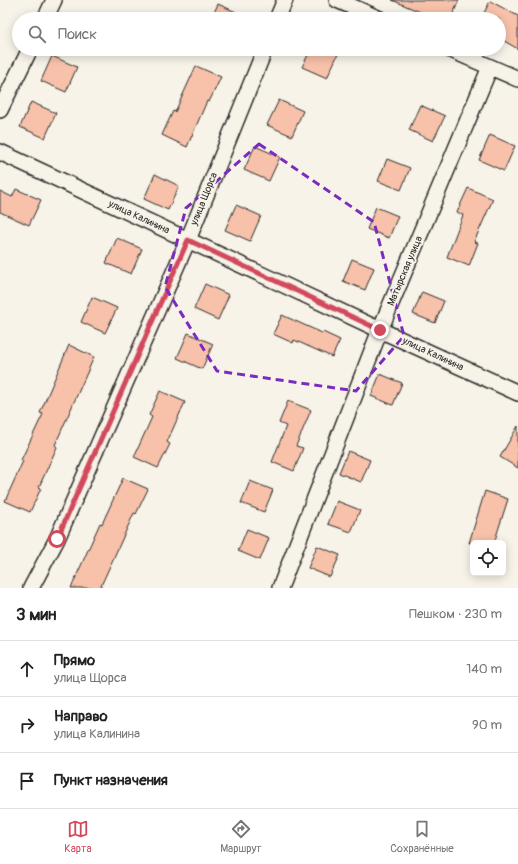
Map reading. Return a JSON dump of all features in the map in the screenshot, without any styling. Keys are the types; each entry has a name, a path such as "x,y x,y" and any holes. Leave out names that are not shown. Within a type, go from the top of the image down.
{"street":[{"path":"48,12 54,0"},
{"path":"280,12 285,0"},
{"path":"337,0 364,12"},
{"path":"0,110 27,56"},
{"name":"улица Щорса","path":"30,588 57,539 188,240 262,56"},
{"path":"465,56 518,79"},
{"name":"Матырская улица","path":"280,588 380,330 490,67"},
{"name":"улица Калинина","path":"0,152 518,393"}],"highlighted area":[{"path":"259,144 374,222 404,336 356,391 217,371 165,287 186,208"}],"building":[{"path":"392,0 459,0 454,12 420,12"},
{"path":"490,1 518,16 518,49 506,42 506,12 484,12"},
{"path":"218,4 236,12 214,12"},
{"path":"52,56 77,67 66,92 41,81"},
{"path":"308,56 337,56 327,78 302,67"},
{"path":"196,66 221,77 209,102 207,101 187,147 162,135 173,111 175,112"},
{"path":"279,100 303,111 292,136 267,125"},
{"path":"31,102 56,113 45,138 20,127"},
{"path":"420,105 445,116 433,141 409,130"},
{"path":"490,135 515,146 504,171 479,160"},
{"path":"255,146 280,157 269,181 244,170"},
{"path":"387,159 410,168 401,190 378,181"},
{"path":"155,174 179,186 168,210 144,199"},
{"path":"468,188 493,199 474,242 478,243 469,266 447,257 463,215 457,212"},
{"path":"16,189 41,200 29,225 0,212 0,191 12,197"},
{"path":"236,205 261,216 250,241 225,230"},
{"path":"376,207 398,216 389,238 367,229"},
{"path":"117,238 142,249 131,274 106,263"},
{"path":"352,259 374,268 365,290 343,281"},
{"path":"205,284 229,295 218,320 194,309"},
{"path":"422,292 444,301 435,323 413,314"},
{"path":"92,297 117,308 105,333 81,322"},
{"path":"282,315 340,340 332,357 294,340 293,343 273,334"},
{"path":"188,333 213,344 202,369 177,358"},
{"path":"69,345 94,357 55,445 57,447 39,487 41,488 30,512 5,501 23,461 21,460 43,414 40,413"},
{"path":"380,374 402,383 393,405 371,396"},
{"path":"160,391 185,402 167,442 170,444 158,468 134,457 152,417 149,415"},
{"path":"288,401 311,410 296,446 303,448 294,471 272,462 286,426 279,423"},
{"path":"518,426 518,468 500,457"},
{"path":"348,451 370,460 361,482 339,473"},
{"path":"123,478 148,489 136,514 134,513 100,588 71,588 100,523 102,524"},
{"path":"250,481 273,490 264,512 241,503"},
{"path":"485,491 508,499 495,540 470,540 469,543"},
{"path":"337,501 360,510 351,532 328,524"},
{"path":"247,529 269,538 260,560 238,551"},
{"path":"317,546 340,555 330,577 308,568"}],"route":[{"path":"57,539 188,240 380,330"}]}
